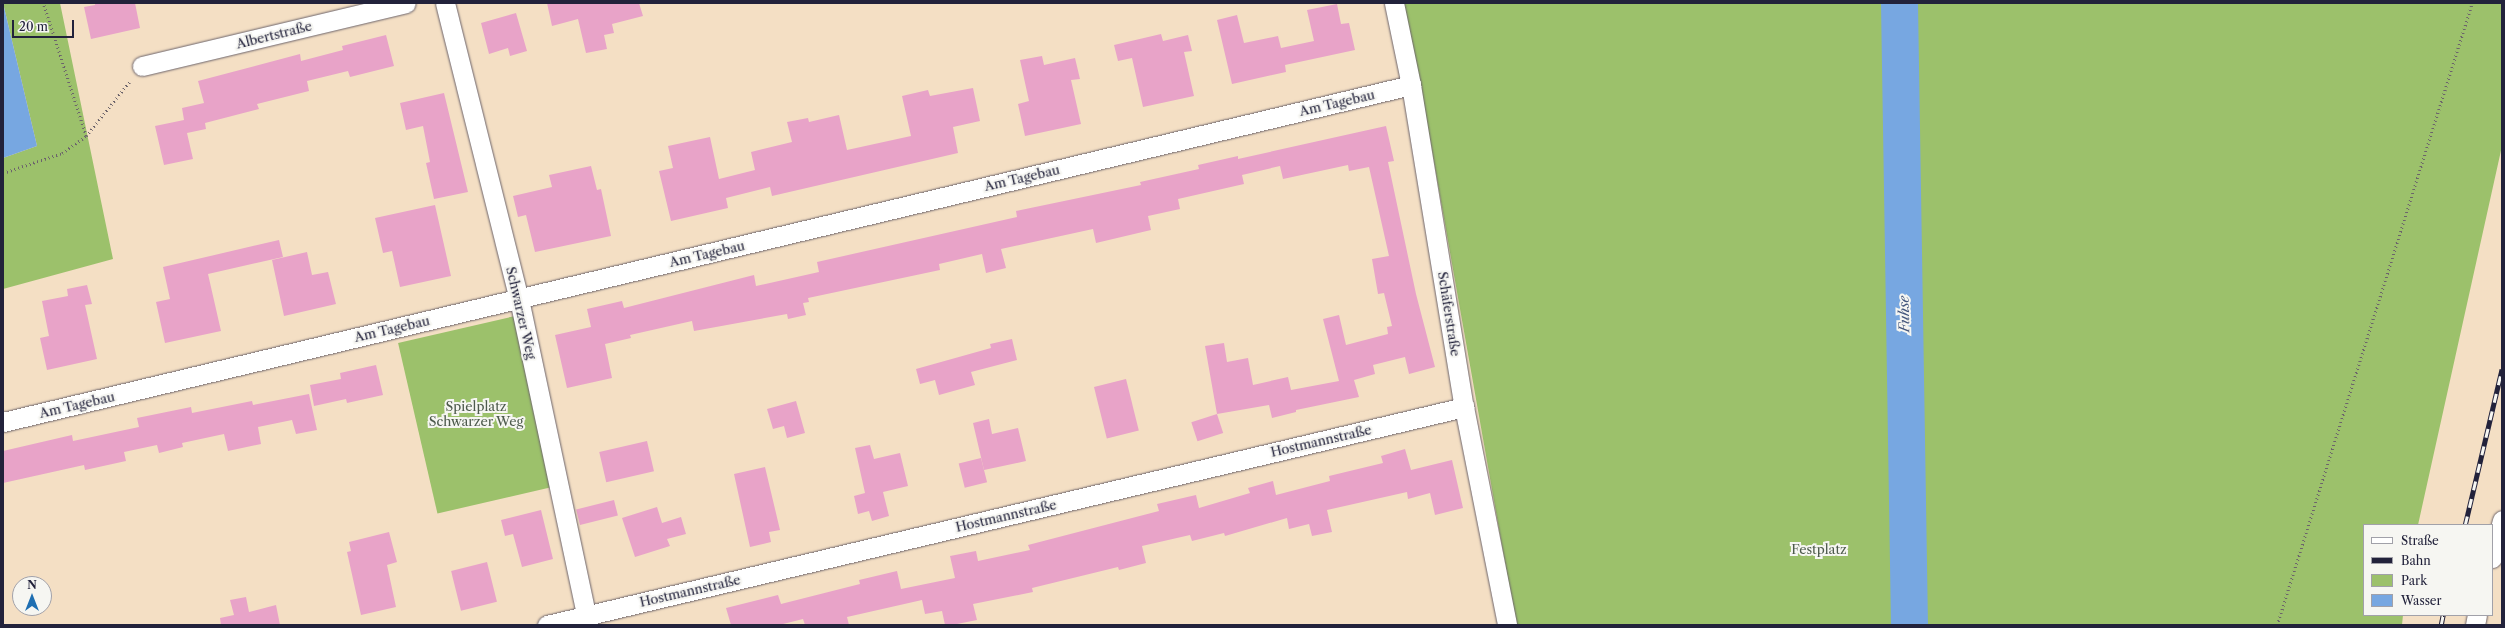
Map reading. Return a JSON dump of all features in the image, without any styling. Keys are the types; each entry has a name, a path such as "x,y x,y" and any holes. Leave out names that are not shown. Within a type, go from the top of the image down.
{"street":[{"name":"Albertstraße","path":"142,66 406,3"},
{"name":"Schwarzer Weg","path":"445,3 519,299 587,620"},
{"name":"Schäferstraße","path":"1394,3 1411,85 1464,407 1507,625"},
{"name":"Am Tagebau","path":"3,422 1411,85"},
{"name":"Hostmannstraße","path":"547,625 587,620 1464,407"},
{"path":"2493,554 2502,520"}],"path":[{"path":"43,3 86,136"},
{"path":"2277,625 2472,3"},
{"path":"3,173 62,153 86,136 142,66"}],"green space":[{"path":"3,3 60,3 113,259 3,289 3,158 37,146"},
{"name":"Festplatz","path":"1402,3 2502,3 2502,146 2418,524 2363,524 2363,616 2403,616 2402,625 1516,625 1420,83"},
{"name":"Spielplatz Schwarzer Weg","path":"515,316 554,487 437,514 398,343"}],"water":[{"path":"3,3 37,146 3,158"}],"building":[{"path":"95,3 135,3 140,28 91,39 84,7 95,5"},
{"path":"547,3 639,3 643,16 612,24 614,33 604,35 607,49 586,53 578,19 552,26"},
{"path":"1337,4 1341,24 1349,23 1355,50 1285,65 1286,72 1232,84 1217,20 1237,15 1244,43 1278,36 1281,48 1314,41 1307,10"},
{"path":"516,13 527,51 510,56 508,48 489,54 481,23"},
{"path":"1161,34 1163,41 1188,35 1192,51 1184,52 1194,96 1143,107 1132,58 1118,61 1114,45"},
{"path":"386,35 394,66 350,77 348,71 307,81 309,91 257,104 259,109 205,123 206,129 187,133 193,159 164,165 155,126 184,120 182,108 204,103 198,81 300,54 301,61 343,50 342,46"},
{"path":"1042,56 1044,65 1075,58 1080,79 1071,80 1081,124 1025,136 1018,104 1029,101 1020,60"},
{"path":"973,88 980,121 953,127 958,153 772,196 770,187 726,198 728,208 671,221 659,171 673,168 668,146 710,137 719,179 755,170 751,152 792,142 787,122 808,118 809,122 839,115 847,150 911,136 902,96 928,90 930,96"},
{"path":"444,93 468,192 434,199 426,163 430,162 423,126 406,130 400,103"},
{"path":"1386,126 1394,161 1388,162 1416,294 1435,367 1409,374 1405,357 1373,365 1375,374 1354,380 1359,397 1296,410 1296,412 1272,418 1269,405 1217,414 1205,346 1224,343 1227,362 1248,358 1253,385 1288,377 1291,390 1339,381 1323,319 1339,315 1346,345 1388,334 1387,327 1392,326 1384,293 1378,294 1372,259 1389,256 1369,167 1349,171 1348,165 1283,179 1280,166 1242,175 1244,184 1178,199 1180,209 1148,216 1151,230 1096,243 1093,229 1001,249 1006,268 986,273 982,254 939,264 940,270 808,298 809,302 803,303 806,315 788,319 787,314 694,331 692,321 630,335 631,338 605,344 612,378 567,388 555,335 591,327 587,309 622,301 624,308 754,275 756,286 819,272 817,262 1017,217 1016,211 1141,185 1140,182 1199,169 1198,165 1238,156 1238,159"},
{"path":"591,166 597,190 601,189 611,236 535,252 526,215 518,217 513,196 552,187 549,175"},
{"path":"435,205 451,276 400,287 392,251 383,253 375,218"},
{"path":"279,240 283,257 208,274 221,331 165,343 156,302 170,299 163,267"},
{"path":"307,252 312,275 328,272 336,304 284,316 272,260"},
{"path":"87,285 92,304 85,305 97,359 47,370 40,338 49,336 42,301 68,296 67,289"},
{"path":"1012,339 1017,360 971,372 975,385 939,395 935,380 920,384 916,369 991,348 990,344"},
{"path":"376,365 383,395 347,403 346,399 314,406 310,385 341,379 340,373"},
{"path":"1126,379 1139,430 1107,438 1094,387"},
{"path":"309,394 317,430 296,434 292,420 258,427 261,444 228,451 224,434 182,443 183,447 159,453 157,445 124,452 126,461 85,470 84,465 3,483 3,451 72,435 73,441 139,427 137,418 191,407 192,413 252,401 253,405"},
{"path":"796,401 805,433 787,438 784,426 773,429 767,409"},
{"path":"1217,414 1223,433 1198,441 1191,422"},
{"path":"989,419 992,434 1018,428 1026,461 984,470 973,423"},
{"path":"647,441 654,471 606,482 599,452"},
{"path":"870,445 874,459 900,453 908,486 883,492 889,516 872,521 869,511 858,514 854,496 865,493 855,448"},
{"path":"1405,449 1411,470 1452,460 1463,508 1435,515 1430,493 1408,499 1407,492 1327,510 1332,532 1312,536 1309,524 1289,529 1287,518 1225,536 1224,533 1192,541 1190,535 1142,546 1146,563 1119,570 1118,567 1032,588 1033,592 973,604 977,620 952,625 945,625 942,611 925,614 922,600 847,617 849,625 805,625 803,619 779,625 731,625 726,608 778,595 781,604 860,584 859,580 897,571 901,589 955,578 950,556 976,551 978,561 1030,550 1028,545 1159,511 1157,504 1196,495 1199,508 1250,493 1248,488 1273,481 1276,495 1330,481 1329,476 1383,463 1381,456"},
{"path":"981,458 987,482 965,488 959,464"},
{"path":"765,467 780,530 769,532 771,542 750,547 734,474"},
{"path":"614,500 618,516 580,525 576,509"},
{"path":"657,507 662,523 681,517 686,534 667,539 670,546 635,557 622,518"},
{"path":"541,510 553,559 522,567 513,534 505,536 501,520"},
{"path":"389,532 397,562 387,565 396,607 361,615 347,552 351,551 349,542"},
{"path":"487,562 497,602 461,611 451,571"},
{"path":"246,597 249,612 276,605 280,625 221,625 220,618 234,615 230,600"}],"waterway":[{"name":"Fuhse","path":"1899,3 1909,625"}],"railway":[{"path":"2465,524 2502,369"},
{"path":"2441,625 2443,616"}]}
